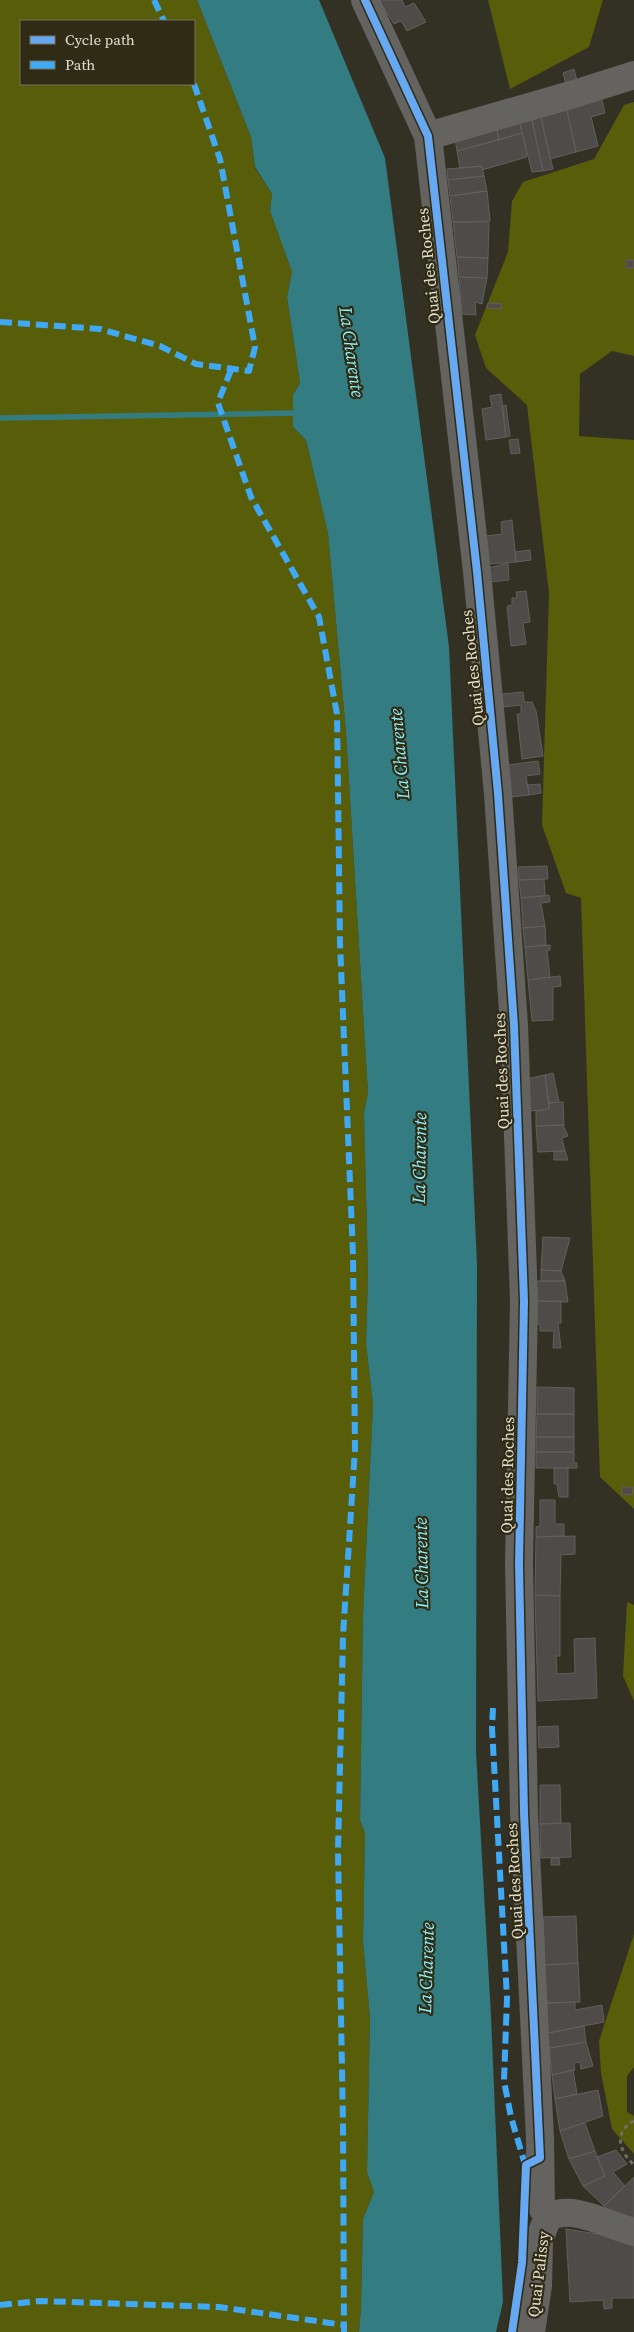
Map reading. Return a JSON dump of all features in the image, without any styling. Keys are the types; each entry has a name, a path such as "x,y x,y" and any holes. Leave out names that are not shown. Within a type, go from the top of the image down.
{"street":[{"name":"Quai des Roches","path":"365,0 428,136 488,685 498,794 514,1025 524,1301 519,1564 524,1813 540,2140 541,2206 548,2217"},
{"path":"428,136 634,75"},
{"path":"548,2217 564,2212 576,2212 634,2232"},
{"name":"Quai Palissy","path":"531,2332 538,2286 539,2240 548,2217"}],"path":[{"path":"634,2121 622,2131 619,2140 622,2151 634,2165"}],"shaded area":[{"path":"0,0 197,0 251,137 255,168 272,194 270,211 292,272 287,297 300,383 293,395 293,427 306,440 328,533 346,732 368,1093 364,1112 368,1275 366,1344 373,1404 363,1614 360,1820 365,1834 363,1942 370,2018 367,2172 374,2192 363,2219 359,2332 0,2332"},
{"path":"488,0 603,0 589,47 510,89"},
{"path":"634,102 634,356 612,351 580,374 579,436 634,440 634,1509 600,1477 581,898 566,893 542,825 549,593 527,405 486,368 475,335 508,252 512,201 523,182 594,159 624,105"},
{"path":"627,1602 634,1605 634,1701 623,1676"},
{"path":"634,1934 634,2067 627,2076 627,2112 634,2116 634,2154 612,2129 601,2073 599,2041"}],"water":[{"name":"La Charente","path":"197,0 319,0 385,158 449,647 477,1264 476,1752 491,2016 503,2302 496,2332 359,2332 363,2219 374,2192 367,2172 370,2018 363,1942 365,1834 360,1820 363,1614 373,1404 366,1344 368,1275 364,1112 368,1093 346,732 328,533 306,440 293,427 293,395 300,383 287,297 292,272 270,211 272,194 255,167 251,137"}],"building":[{"path":"379,0 402,0 405,7 414,3 426,22 407,31 401,21 394,24"},
{"path":"574,69 577,81 566,84 563,73"},
{"path":"601,96 605,113 591,117 598,146 576,152 566,105"},
{"path":"566,105 576,152 550,159 540,113"},
{"path":"540,113 553,169 543,171 531,116"},
{"path":"531,116 543,171 532,172 519,119"},
{"path":"519,119 522,133 499,140 496,126"},
{"path":"496,126 499,140 457,151 455,138"},
{"path":"522,133 527,157 482,170 482,166 460,168 457,151"},
{"path":"482,166 484,176 448,180 447,169"},
{"path":"484,176 487,191 450,196 448,180"},
{"path":"487,191 490,221 453,222 450,196"},
{"path":"453,222 489,222 488,258 457,257"},
{"path":"457,257 488,258 487,278 459,277"},
{"path":"626,260 634,260 634,268 626,268"},
{"path":"459,277 487,278 482,304 475,302 476,315 462,314"},
{"path":"488,303 502,304 501,309 487,308"},
{"path":"501,394 506,437 486,440 482,409 492,407 490,396"},
{"path":"506,405 510,436 506,437 502,406"},
{"path":"518,439 520,453 511,454 509,440"},
{"path":"512,520 516,562 489,564 486,536 502,534 501,522"},
{"path":"530,550 531,560 516,562 515,552"},
{"path":"508,563 509,580 491,582 489,568"},
{"path":"526,591 530,622 523,623 526,644 511,646 507,606 512,605 512,598 517,598 516,592"},
{"path":"523,692 524,702 532,702 536,711 543,756 522,759 517,714 521,714 521,705 503,707 502,694"},
{"path":"538,761 540,774 526,776 529,795 511,797 508,765"},
{"path":"540,784 541,793 529,795 528,785"},
{"path":"547,866 548,879 519,880 518,867"},
{"path":"544,879 545,896 521,898 519,880"},
{"path":"549,895 550,902 541,903 545,926 523,928 521,898"},
{"path":"545,926 546,945 525,947 523,928"},
{"path":"550,945 550,950 547,951 550,977 528,980 525,947"},
{"path":"560,976 561,986 553,987 553,1020 532,1021 528,980"},
{"path":"553,1073 559,1102 549,1103 545,1075"},
{"path":"545,1075 549,1109 531,1111 526,1079"},
{"path":"563,1102 564,1125 536,1126 536,1111 549,1109 549,1103"},
{"path":"563,1125 568,1136 562,1138 565,1151 538,1152 536,1126"},
{"path":"554,1151 565,1151 568,1160 554,1160"},
{"path":"543,1237 570,1238 561,1271 541,1270"},
{"path":"541,1270 561,1271 565,1281 541,1281"},
{"path":"535,1281 565,1281 568,1302 534,1301"},
{"path":"534,1301 561,1301 561,1323 558,1323 561,1348 553,1348 554,1331 540,1331 540,1324 534,1324"},
{"path":"537,1387 574,1388 574,1414 537,1414"},
{"path":"537,1414 574,1414 574,1437 536,1437"},
{"path":"536,1437 574,1437 574,1452 536,1452"},
{"path":"536,1452 574,1452 574,1463 577,1463 577,1468 536,1468"},
{"path":"554,1468 568,1468 568,1497 559,1497 557,1484 554,1484"},
{"path":"622,1487 633,1487 632,1495 622,1494"},
{"path":"540,1500 555,1500 555,1524 564,1524 564,1536 536,1537 536,1527 540,1526"},
{"path":"575,1536 575,1554 561,1555 560,1596 535,1595 536,1537"},
{"path":"535,1595 560,1596 560,1656 556,1656 557,1674 575,1673 574,1639 595,1638 597,1698 538,1701"},
{"path":"558,1726 559,1747 539,1748 538,1727"},
{"path":"540,1785 560,1785 561,1823 540,1824"},
{"path":"570,1823 571,1857 541,1858 540,1824"},
{"path":"551,1858 559,1858 560,1865 551,1865"},
{"path":"576,1916 578,1963 545,1965 543,1917"},
{"path":"578,1963 580,2002 547,2003 545,1965"},
{"path":"575,2002 575,2010 602,2005 604,2022 548,2033 547,2003"},
{"path":"584,2026 586,2042 549,2048 548,2033"},
{"path":"586,2042 593,2066 581,2069 580,2062 574,2063 575,2070 552,2075 549,2048"},
{"path":"573,2070 577,2094 555,2099 552,2075"},
{"path":"598,2090 603,2116 560,2131 555,2099"},
{"path":"585,2123 595,2151 569,2159 560,2131"},
{"path":"616,2150 627,2164 613,2172 625,2186 604,2206 583,2186 605,2176 597,2157"},
{"path":"595,2151 605,2176 583,2186 569,2159"},
{"path":"634,2177 634,2220 615,2217 604,2206"},
{"path":"566,2229 634,2240 634,2298 612,2298 612,2308 604,2309 603,2300 570,2302"}],"waterway":[{"path":"0,418 300,413"}],"marked path":[{"path":"154,0 164,20"},
{"path":"0,322 100,329 160,346 196,364 249,371 255,347 220,159 194,85"},
{"path":"231,370 218,402 219,406 251,497 319,617 337,714 340,943 353,1255 355,1449 343,1636 338,1851 343,2124 344,2332"},
{"path":"493,1708 492,1728 507,1998 504,2081 511,2117 526,2168"},
{"path":"0,2305 40,2301 219,2307 344,2325"}],"cycle path":[{"path":"365,0 428,136 477,572 498,794 514,1025 524,1301 519,1564 524,1813 540,2158 526,2165 522,2263 512,2332"}]}
